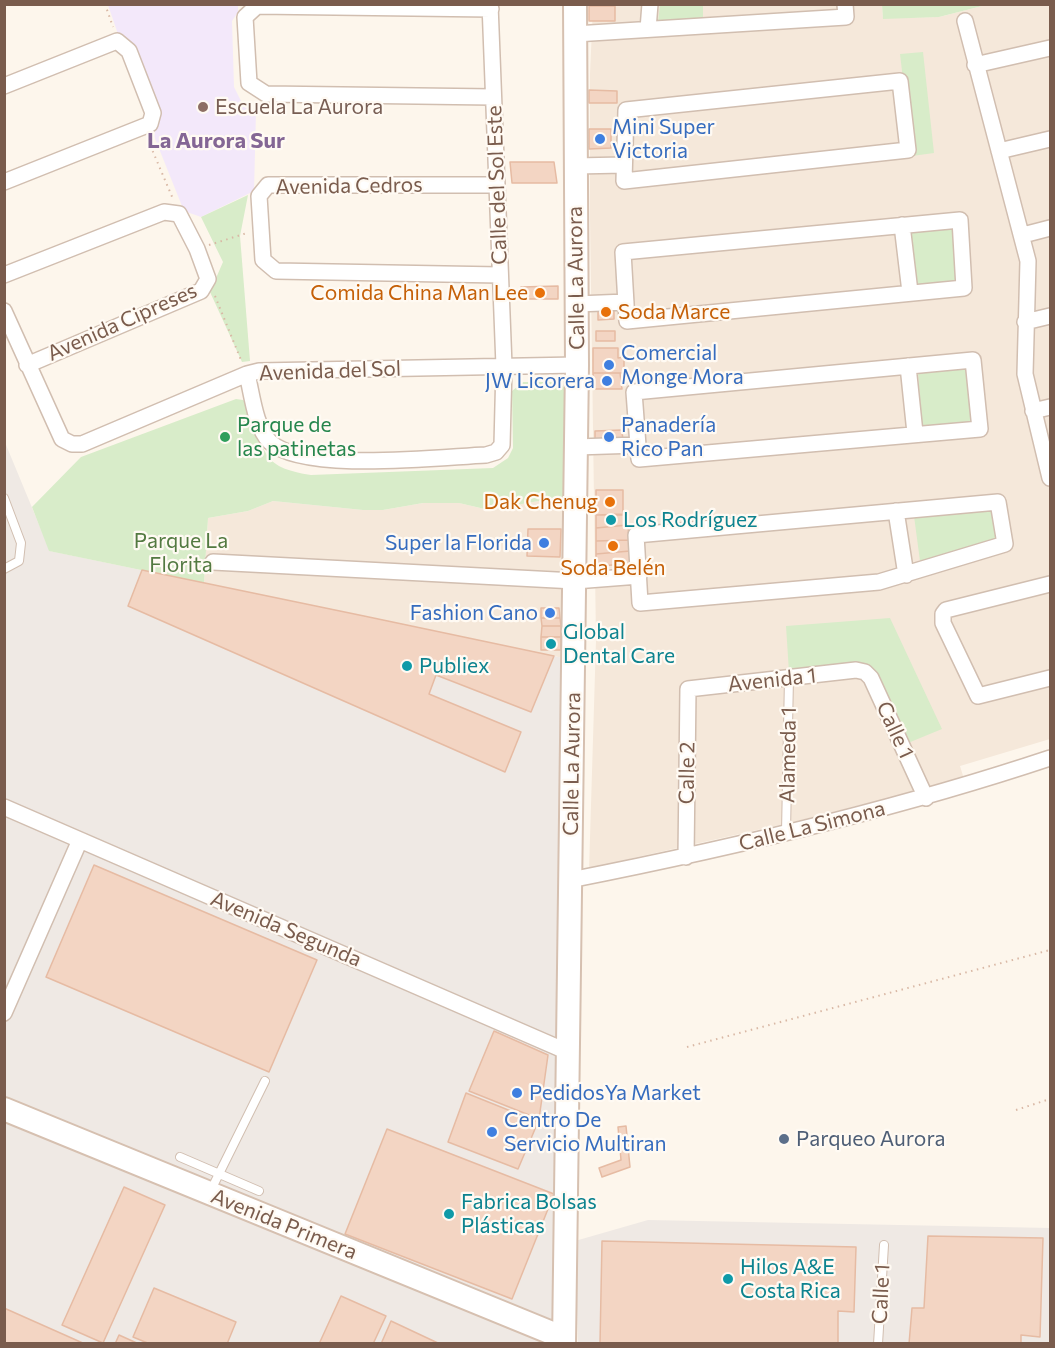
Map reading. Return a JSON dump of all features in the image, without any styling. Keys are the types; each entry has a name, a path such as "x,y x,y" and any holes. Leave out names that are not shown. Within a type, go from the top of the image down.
{"street":[{"name":"Calle La Aurora","path":"564,1341 578,304 575,4"},
{"path":"648,29 650,4"},
{"path":"575,34 846,17 846,4"},
{"path":"490,7 257,6 245,17 249,83 266,94 493,97"},
{"name":"Calle del Sol Este","path":"247,374 262,432 271,443 285,452 324,460 353,460 486,455 496,452 502,445 504,366 490,7"},
{"path":"964,21 1023,235 1028,261 1025,374 1050,478"},
{"path":"4,86 117,41 129,51 153,113 150,123 4,182"},
{"path":"975,65 1050,48"},
{"path":"900,81 908,150 624,181 624,165 626,110 900,81"},
{"path":"999,151 1050,139"},
{"path":"575,166 624,165"},
{"name":"Avenida Cedros","path":"497,184 268,184 259,196 263,260 276,271 500,275"},
{"path":"4,275 164,212 179,214"},
{"name":"Avenida Cipreses","path":"27,364 201,291 208,279 198,249 179,214"},
{"path":"960,220 964,288 909,292 627,321 623,252 960,220"},
{"path":"902,225 909,292"},
{"path":"1023,235 1050,228"},
{"path":"578,304 626,302"},
{"path":"4,311 27,364"},
{"path":"1025,322 1050,316"},
{"path":"973,360 980,429 915,433 639,459 634,392 973,360"},
{"name":"Avenida del Sol","path":"27,364 62,439 72,444 82,444 247,374 277,369 577,365"},
{"path":"908,366 915,433"},
{"path":"1033,411 1050,406"},
{"path":"576,447 638,445"},
{"path":"998,502 1005,544 906,575 879,582 640,603 636,535 998,502"},
{"path":"896,511 906,575"},
{"path":"213,562 574,581 639,576"},
{"path":"1050,584 946,610 943,614 943,623 978,696 1050,678"},
{"name":"Avenida 1","path":"688,689 856,670"},
{"name":"Calle 1","path":"856,670 865,672 871,678 926,798"},
{"name":"Calle 2","path":"686,857 688,689"},
{"name":"Calle La Simona","path":"570,880 686,857 926,798 1050,758"},
{"name":"Avenida Segunda","path":"4,807 568,1052"},
{"path":"4,1013 80,840"},
{"name":"Avenida Primera","path":"4,1109 564,1341"}],"lane":[{"path":"4,498 21,543 19,561 4,569"},
{"name":"Alameda 1","path":"786,832 789,677"},
{"path":"209,1194 265,1081"},
{"path":"180,1156 259,1191"},
{"name":"Calle 1","path":"878,1344 884,1245"}],"path":[{"path":"105,4 117,41"},
{"path":"143,126 179,214"},
{"path":"198,249 261,228"},
{"path":"208,279 247,374"},
{"path":"687,1047 1050,950"},
{"path":"1016,1110 1050,1100"}],"shaded area":[{"name":"Escuela La Aurora","path":"108,5 238,5 238,12 232,21 234,87 242,103 256,112 254,191 201,217 184,211 154,136 159,111 119,37"},
{"path":"593,5 882,5 883,18 939,17 986,5 1050,5 1050,739 960,766 964,779 797,821 633,858 589,871 596,640 590,218 590,74"},
{"path":"4,440 50,551 568,659 552,1343 5,1343"},
{"path":"566,496 568,659 204,583 208,518 248,511 273,501 363,510 383,510 423,503 459,503 489,510"},
{"path":"648,1220 1050,1228 1050,1343 578,1343 575,1241"}],"green space":[{"path":"882,4 986,5 939,17 883,19"},
{"path":"660,5 703,5 703,22 658,22"},
{"path":"923,52 934,153 912,156 900,54"},
{"path":"248,195 240,236 250,361 242,362 210,292 223,262 201,217"},
{"path":"957,224 961,285 913,288 909,228"},
{"path":"970,368 974,424 922,428 918,372"},
{"name":"Parque La Florita","path":"523,382 558,382 567,390 566,496 489,510 459,503 423,503 383,510 363,510 273,501 248,511 208,518 204,583 49,551 32,507 81,457 236,399 243,400 250,406 262,445 273,462 294,472 311,475 493,468 508,458 513,448 512,391"},
{"path":"994,507 999,538 920,561 914,516"},
{"path":"890,618 942,729 908,743 871,667 866,664 789,672 786,626"}],"building":[{"path":"589,6 615,6 615,21 589,21"},
{"path":"589,90 617,91 617,103 589,103"},
{"name":"Mini Super Victoria","path":"589,129 611,129 611,148 589,149"},
{"path":"510,162 554,162 557,183 512,183"},
{"name":"Comida China Man Lee","path":"558,286 558,299 521,299 521,287"},
{"name":"Soda Marce","path":"614,304 614,319 598,320 598,305"},
{"path":"596,331 615,331 615,341 596,341"},
{"name":"Comercial Monge Mora","path":"593,348 618,348 618,358 624,357 624,373 593,373"},
{"name":"JW Licorera","path":"593,373 620,373 622,389 594,389"},
{"name":"Panadería Rico Pan","path":"622,430 623,442 595,443 595,431"},
{"name":"Dak Chenug","path":"596,490 623,490 623,514 596,515"},
{"name":"Los Rodríguez","path":"596,515 627,515 627,525 596,528"},
{"path":"628,525 629,540 596,541 596,528"},
{"name":"Super la Florida","path":"528,529 561,529 560,557 527,556"},
{"name":"Soda Belén","path":"629,540 630,551 596,554 596,541"},
{"path":"630,551 630,564 596,566 596,554"},
{"name":"Publiex","path":"142,570 554,656 531,712 436,675 429,694 521,732 505,772 128,606"},
{"name":"Fashion Cano","path":"541,608 559,608 560,618 541,618"},
{"path":"541,618 560,618 561,626 542,626"},
{"path":"542,626 561,626 561,637 541,637"},
{"name":"Global Dental Care","path":"541,637 561,637 561,650 541,650"},
{"path":"94,865 317,960 269,1072 46,977"},
{"path":"494,1031 548,1055 539,1119 469,1091"},
{"name":"Centro De Servicio Multiran","path":"466,1093 538,1122 518,1169 448,1142"},
{"path":"626,1126 630,1167 602,1177 599,1168 621,1160 618,1127"},
{"name":"Fabrica Bolsas Plásticas","path":"387,1129 554,1194 512,1299 345,1234"},
{"path":"124,1187 165,1205 103,1343 62,1325"},
{"path":"928,1236 1043,1238 1040,1337 1021,1335 1021,1344 909,1344 912,1308 924,1308"},
{"name":"Hilos A&E Costa Rica","path":"602,1241 856,1247 854,1312 838,1311 838,1344 600,1344"},
{"path":"154,1288 236,1322 227,1344 150,1344 133,1337"},
{"path":"341,1296 386,1316 373,1344 319,1344"},
{"path":"4,1308 85,1344 4,1344"},
{"path":"391,1321 440,1344 381,1344"},
{"path":"119,1335 139,1344 115,1344"}],"place":[{"name":"Escuela La Aurora","path":"203,107"},
{"name":"Mini Super Victoria","path":"600,139"},
{"name":"Comida China Man Lee","path":"540,293"},
{"name":"Soda Marce","path":"606,312"},
{"name":"Comercial Monge Mora","path":"609,365"},
{"name":"JW Licorera","path":"607,381"},
{"name":"Parque de las patinetas","path":"225,437"},
{"name":"Panadería Rico Pan","path":"609,437"},
{"name":"Dak Chenug","path":"610,502"},
{"name":"Los Rodríguez","path":"611,520"},
{"name":"Super la Florida","path":"544,543"},
{"name":"Soda Belén","path":"613,546"},
{"name":"Fashion Cano","path":"550,613"},
{"name":"Global Dental Care","path":"551,644"},
{"name":"Publiex","path":"407,666"},
{"name":"PedidosYa Market","path":"517,1093"},
{"name":"Centro De Servicio Multiran","path":"492,1132"},
{"name":"Parqueo Aurora","path":"784,1139"},
{"name":"Fabrica Bolsas Plásticas","path":"449,1214"},
{"name":"Hilos A&E Costa Rica","path":"728,1279"}],"district":[{"name":"La Aurora Sur","path":"216,141"}]}
